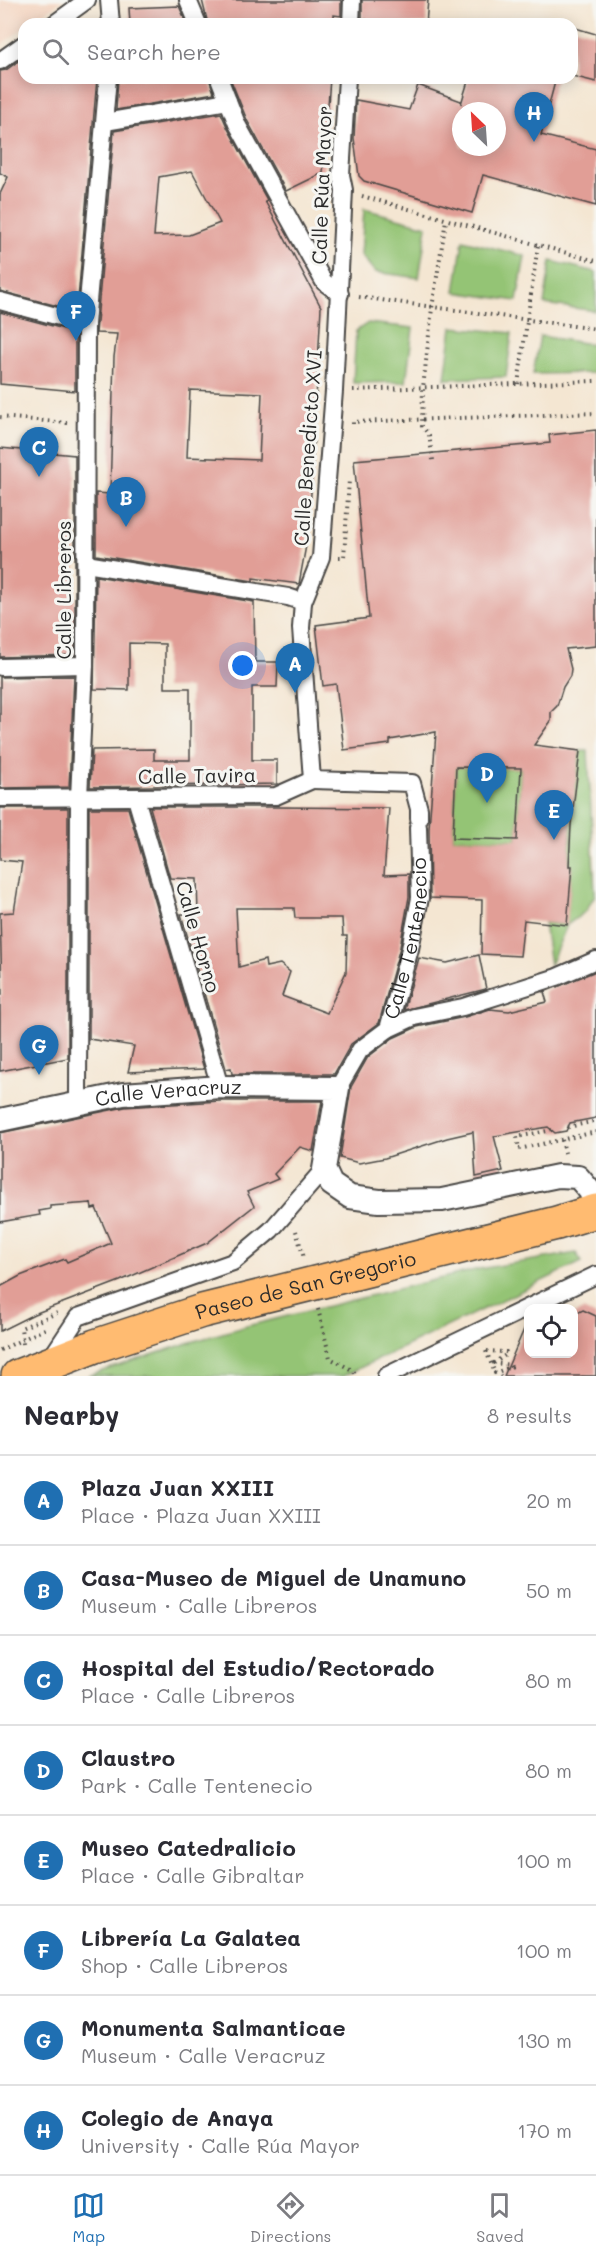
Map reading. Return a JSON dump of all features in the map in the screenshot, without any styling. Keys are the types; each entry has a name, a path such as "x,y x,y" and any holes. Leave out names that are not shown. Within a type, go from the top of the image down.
{"main road":[{"name":"Paseo de San Gregorio","path":"18,1376 95,1346 202,1311 557,1223 596,1209"}],"street":[{"path":"62,18 87,0"},
{"path":"110,0 111,18"},
{"path":"188,0 196,18"},
{"path":"351,18 352,0"},
{"path":"0,61 18,48"},
{"name":"Calle Libreros","path":"78,1103 80,798 85,665 86,324 108,84"},
{"path":"221,84 237,124 324,282 340,294"},
{"name":"Calle Rúa Mayor","path":"340,294 344,190 341,175 347,84"},
{"path":"105,122 228,101"},
{"name":"Calle Benedicto XVI","path":"312,780 301,628 303,602 321,557 340,294"},
{"path":"0,301 86,324"},
{"path":"86,564 288,597 303,602"},
{"path":"1,667 85,665"},
{"name":"Calle Tentenecio","path":"312,780 412,783 419,809 420,898 410,949 388,1029 360,1050 338,1088 324,1169"},
{"name":"Calle Tavira","path":"0,798 276,796 312,780"},
{"name":"Calle Horno","path":"136,798 220,1087"},
{"path":"388,1029 414,1017 463,1007 557,977 596,960"},
{"name":"Calle Veracruz","path":"0,1120 123,1094 220,1087 338,1088"},
{"path":"48,1363 78,1317 233,1262 271,1230 324,1169 331,1184 350,1197 379,1201 442,1200 558,1176 578,1177 590,1191 596,1209"},
{"path":"386,1376 596,1275"}],"path":[{"path":"344,190 596,261"},
{"path":"433,460 429,435 422,426 423,388 432,308 446,220"},
{"path":"518,384 538,245"},
{"path":"340,294 596,329"},
{"path":"334,391 596,381"},
{"path":"353,433 353,422 596,413"},
{"path":"0,417 85,425"},
{"path":"321,557 344,557 350,478"},
{"path":"568,1127 596,1121"},
{"path":"552,1130 517,1137 519,1149 596,1132"},
{"path":"562,1140 566,1157"},
{"path":"298,1236 304,1258"},
{"path":"318,1309 330,1358 352,1370 358,1376"},
{"path":"0,1350 78,1317"},
{"path":"21,1328 21,1340"},
{"path":"477,1332 495,1373 501,1376"},
{"path":"486,1351 506,1352 507,1354 494,1365 511,1367 495,1373"}],"shaded area":[{"path":"0,0 62,0 38,18 18,18 18,32 0,45"}],"green space":[{"path":"364,209 427,226 419,278 375,272 361,255"},
{"path":"463,240 525,256 517,301 455,292"},
{"path":"551,261 596,272 596,311 544,304"},
{"path":"368,323 413,328 406,382 353,383 356,331"},
{"path":"452,327 512,333 506,377 445,379"},
{"path":"540,336 596,345 596,373 533,374"},
{"path":"580,751 588,751 595,895 586,911 567,925 550,965 544,923 566,925 572,866 569,866 571,825"},
{"path":"456,767 521,768 517,840 453,838"},
{"path":"576,1253 582,1262 343,1376 87,1376 247,1326 479,1269"}],"building":[{"path":"202,0 341,0 341,16 334,15 334,18 206,18"},
{"path":"362,0 428,0 426,18 362,18"},
{"path":"179,6 184,18 130,18 129,8"},
{"path":"578,29 596,34 596,82 578,78"},
{"path":"18,61 18,84 96,84 77,311 0,291 0,194 8,177 0,173 0,71 6,70"},
{"path":"118,84 211,84 214,93 116,110"},
{"path":"232,84 330,84 323,173 286,191 247,120"},
{"path":"467,84 554,84 541,135 596,149 596,206 483,175 472,213 364,181 359,176 354,138 356,100 409,110 418,85 461,101 452,102 452,156 506,156 506,102 462,102"},
{"path":"221,113 321,307 309,529 299,584 253,578 253,581 96,555 96,493 110,494 114,357 117,334 96,333 114,131","holes":["192,171 220,223 189,235 154,236 159,177","190,390 262,393 259,460 187,457"]},
{"path":"0,312 75,332 75,391 0,384"},
{"path":"596,430 596,646 566,649 571,669 570,676 563,687 557,706 551,712 551,721 534,745 580,751 571,825 569,866 572,866 567,925 524,920 520,956 481,954 482,900 430,898 429,829 436,732 390,740 390,744 344,750 336,684 323,686 316,625 369,618 354,460 550,443 549,435","holes":["456,767 521,768 517,840 453,838"]},
{"path":"0,448 75,455 75,655 0,657"},
{"path":"96,576 254,602 255,662 278,662 277,687 252,687 252,760 277,760 277,784 90,787 92,750 154,749 154,760 190,760 190,688 165,688 165,644 129,643 129,690 94,689"},
{"path":"74,676 69,787 0,788 0,677"},
{"path":"150,807 389,808 384,875 409,874 409,897 400,947 379,1023 351,1044 334,1074 232,1074 231,1068 226,1069 181,914 198,914 197,879 170,878","holes":["236,908 294,908 295,918 342,918 343,936 347,936 346,972 327,1013 282,996 290,972 280,964 266,967 265,960 239,967"]},
{"path":"0,808 68,808 68,1058 0,1071 0,995 2,995 0,913 14,912 22,862 0,860"},
{"path":"89,808 128,808 204,1069 128,1072 134,1046 89,1039"},
{"path":"479,955 486,989 404,1010 419,958 447,963"},
{"path":"596,971 596,1118 570,1123 566,1131 555,1133 548,1127 494,1136 503,1171 476,1177 473,1132 385,1158 359,1163 340,1158 351,1087 368,1057 393,1038 417,1027 490,1009 509,1011 547,1002 544,992"},
{"path":"220,1101 322,1101 313,1151 300,1147 274,1174 278,1179 247,1192 254,1206 207,1243 120,1281 34,1314 0,1331 0,1287 20,1276 65,1259 67,1262 111,1243 96,1208 92,1209 91,1203 50,1206 50,1209 39,1211 40,1215 0,1222 0,1133 125,1107"},
{"path":"583,1310 596,1316 596,1376 504,1376 524,1329 524,1358 578,1358 578,1312"}],"place":[{"name":"Colegio de Anaya","path":"534,142"},
{"name":"Librería La Galatea","path":"76,341"},
{"name":"Hospital del Estudio/Rectorado","path":"39,477"},
{"name":"Casa-Museo de Miguel de Unamuno","path":"126,527"},
{"name":"Plaza Juan XXIII","path":"295,693"},
{"name":"Claustro","path":"487,803"},
{"name":"Museo Catedralicio","path":"554,840"},
{"name":"Monumenta Salmanticae","path":"39,1075"}]}
